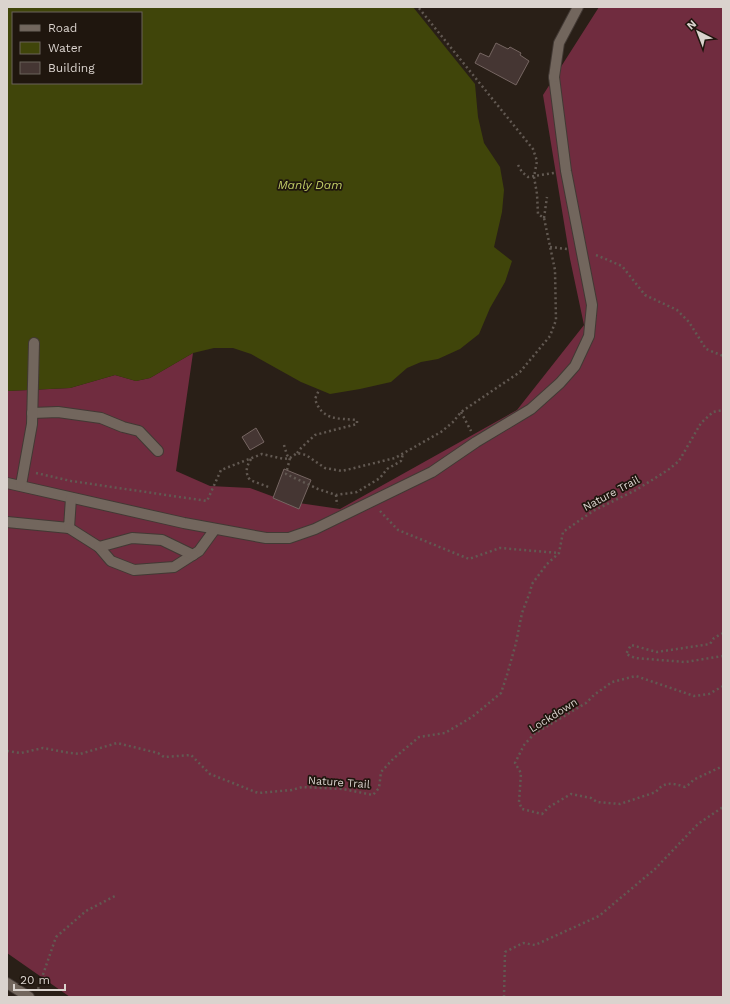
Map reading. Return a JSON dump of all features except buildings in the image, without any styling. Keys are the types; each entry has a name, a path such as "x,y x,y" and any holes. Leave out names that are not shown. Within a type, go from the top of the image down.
{"street":[{"path":"7,483 215,529 266,538 289,538 315,530 432,472 476,442 531,408 560,383 575,366 589,336 592,305 566,172 554,76 559,43 578,7"},
{"path":"21,485 32,424 34,343"},
{"path":"32,413 58,412 101,418 138,431 158,451"},
{"path":"69,528 71,498"},
{"path":"7,522 69,528 99,547 111,561 134,570 174,567 199,551 215,529"},
{"path":"99,547 132,538 162,540 193,554"},
{"path":"7,983 32,994"}],"path":[{"path":"418,7 533,150 537,161 534,176 538,214 544,218"},
{"path":"518,165 522,172 528,177 566,172"},
{"path":"297,453 306,455 325,468 342,471 395,458 441,432 453,422 461,412 520,372 550,336 556,320 555,270 544,218 547,197"},
{"path":"602,257 622,266 645,295 677,310 689,322 706,349 723,356"},
{"path":"23,471 71,481 207,501 221,470 262,454 284,459 290,458 315,435 357,424 357,420 338,419 326,415 321,411 315,399 319,390"},
{"name":"Nature Trail","path":"7,751 21,753 43,748 80,754 117,743 158,753 164,757 191,755 210,774 258,792 292,790 302,787 343,789 373,795 379,788 381,772 393,759 419,737 422,738 445,733 472,717 501,693 516,643 522,613 532,584 547,564 559,553 563,532 593,510 636,490 668,470 679,461 701,423 713,412 723,410"},
{"path":"461,412 476,442"},
{"path":"284,445 287,455 290,458"},
{"path":"290,458 286,474 318,489 336,495 356,492 380,478 387,469 401,461 403,454"},
{"path":"251,459 247,466 246,472 250,480 272,488"},
{"path":"379,509 398,530 469,559 500,548 559,553"},
{"path":"723,633 714,638 710,644 657,652 631,645 626,654 635,658 685,662 723,656"},
{"name":"Lockdown","path":"723,686 709,694 694,696 636,676 612,682 586,703 534,734 524,745 516,763 521,773 519,802 522,809 542,814 549,807 571,794 591,798 597,802 620,804 656,792 665,784 675,784 684,787 693,780 723,766"},
{"path":"504,997 505,952 523,943 535,945 599,916 655,870 698,824 723,807"},
{"path":"32,994 56,937 86,911 115,896"}],"shaded area":[{"path":"599,7 723,7 723,997 70,997 7,953 7,391 70,388 115,375 136,381 150,378 193,353 176,471 210,486 250,488 285,501 340,509 517,410 584,325 570,259 543,95"}],"water":[{"name":"Manly Dam","path":"7,7 413,7 475,84 478,117 484,143 500,167 504,190 502,212 494,247 512,261 505,282 490,308 479,334 460,349 438,359 421,362 407,368 391,382 330,394 301,382 251,354 233,348 214,348 193,353 150,378 136,381 115,375 70,388 7,391"}]}
